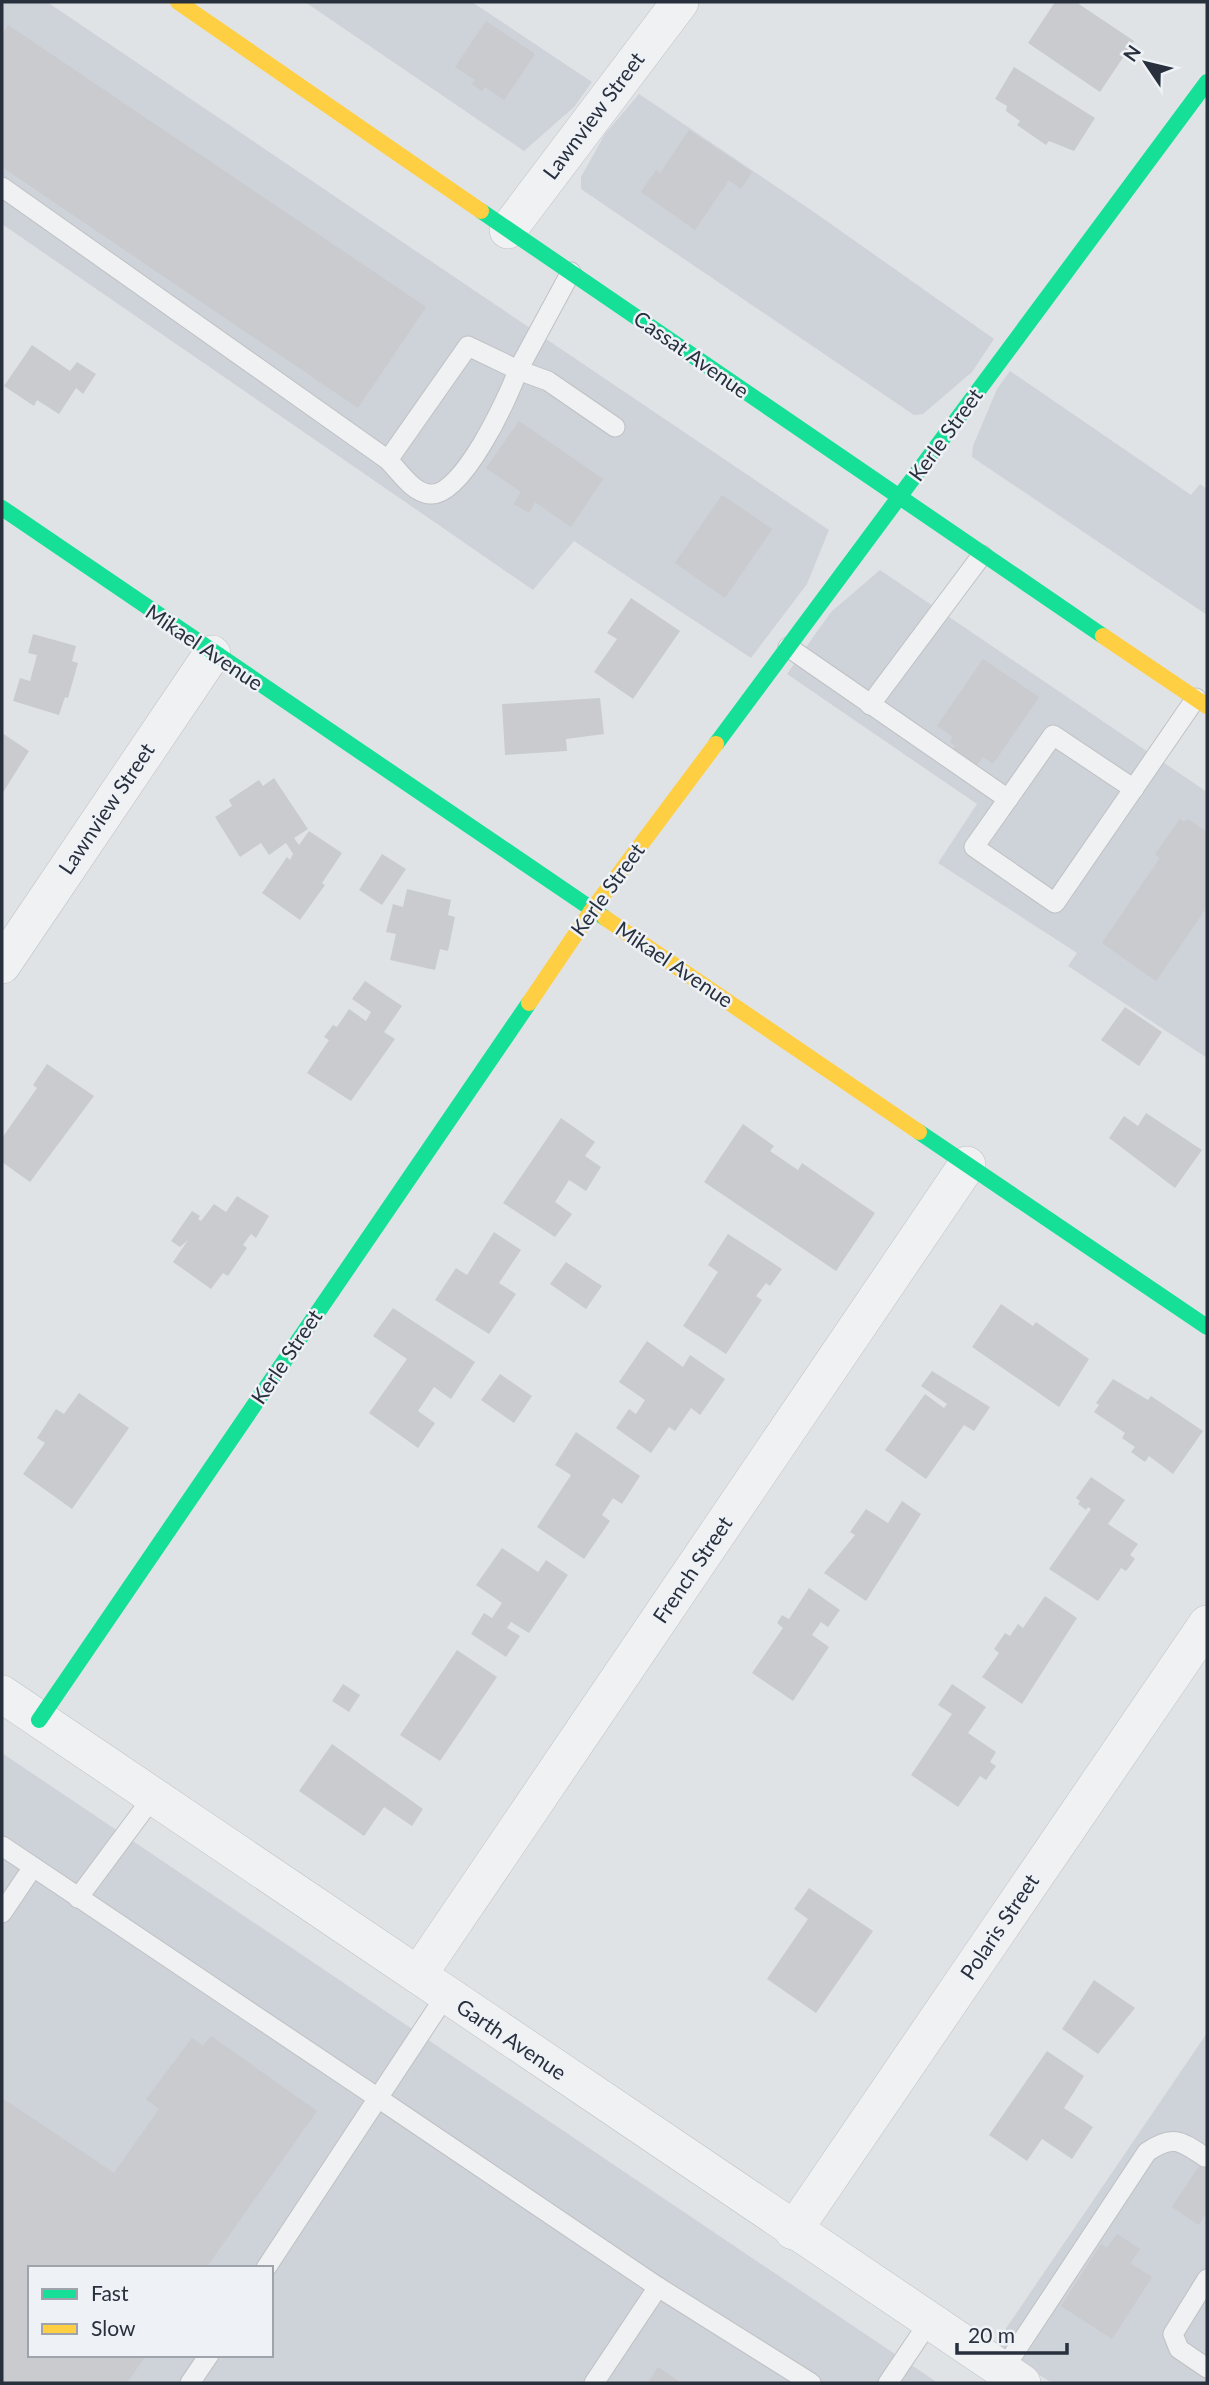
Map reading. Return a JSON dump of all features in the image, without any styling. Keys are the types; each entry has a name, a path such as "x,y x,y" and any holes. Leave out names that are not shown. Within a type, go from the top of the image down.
{"street":[{"name":"Cassat Avenue","path":"178,2 898,499 1201,702"},
{"name":"Lawnview Street","path":"509,230 680,2"},
{"name":"Kerle Street","path":"39,1720 592,910 1207,82"},
{"name":"Mikael Avenue","path":"2,508 212,654 1207,1328"},
{"name":"Lawnview Street","path":"2,965 212,654"},
{"name":"French Street","path":"432,1985 967,1165"},
{"name":"Polaris Street","path":"793,2231 1207,1624"},
{"name":"Garth Avenue","path":"2,1694 1012,2377"}],"lane":[{"path":"2,187 388,460 422,493 433,495 449,488 491,433 518,370 571,272"},
{"path":"388,460 468,346 548,381 615,427"},
{"path":"870,705 982,555"},
{"path":"788,647 1007,799"},
{"path":"1134,789 1053,735 974,847 1055,903 1134,789 1201,702"},
{"path":"78,1898 153,1797"},
{"path":"2,1846 658,2287 811,2383"},
{"path":"2,1913 33,1867"},
{"path":"267,2266 378,2098 432,1985"},
{"path":"1012,2377 1147,2152 1164,2140 1183,2142 1205,2157"},
{"path":"1207,2279 1173,2334 1179,2349 1207,2368"},
{"path":"594,2383 658,2287"},
{"path":"888,2383 929,2322"},
{"path":"190,2383 208,2357"}],"shaded area":[{"path":"2,2 47,2 829,530 807,584 751,658 574,541 533,590 2,224"},
{"path":"305,2 472,2 592,82 574,107 524,151"},
{"path":"639,94 811,210 994,339 972,372 923,414 914,415 581,189 581,177 605,134"},
{"path":"1010,371 1191,495 1200,484 1207,489 1207,615 972,457 973,446 997,389"},
{"path":"880,570 1207,792 1207,1058 1068,966 1077,953 938,863 977,804 787,674 831,612"},
{"path":"2,1753 938,2383 2,2383"},
{"path":"1207,2033 1207,2383 1052,2383 994,2346"}],"building":[{"path":"1055,2 1076,2 1134,41 1100,92 1028,43"},
{"path":"486,21 535,54 504,100 485,87 482,91 472,84 475,80 455,67"},
{"path":"8,25 426,307 358,408 2,167 2,35"},
{"path":"1014,67 1095,118 1074,151 1049,141 1046,145 1017,125 1020,121 1006,111 1007,106 995,99"},
{"path":"689,130 752,172 741,189 729,180 695,230 641,192 656,170 660,173"},
{"path":"32,345 70,371 77,362 96,374 83,394 76,388 59,414 37,400 34,406 4,386"},
{"path":"519,421 603,479 571,527 535,502 529,513 514,504 521,492 486,468"},
{"path":"722,495 772,529 725,598 675,563"},
{"path":"631,598 680,631 633,699 594,672 617,639 607,633"},
{"path":"33,634 76,646 72,661 78,663 68,698 65,697 59,715 13,701 20,678 30,681 37,655 28,653"},
{"path":"983,659 1039,697 993,764 983,757 974,769 951,752 955,746 950,742 953,737 937,726"},
{"path":"600,698 604,734 566,739 567,751 505,755 502,704"},
{"path":"2,733 29,751 2,794"},
{"path":"274,778 308,829 294,838 299,845 309,831 342,853 322,883 325,885 300,920 262,893 287,857 290,860 293,854 286,843 269,855 261,843 240,857 215,817 232,806 229,800 259,780 263,786"},
{"path":"1180,819 1185,822 1188,819 1207,832 1207,907 1156,981 1102,943 1160,858 1155,854"},
{"path":"382,854 406,869 382,905 359,890"},
{"path":"407,889 451,900 448,915 455,917 448,951 440,949 435,970 390,960 396,934 386,932 393,904 403,907"},
{"path":"365,981 402,1006 384,1032 395,1039 351,1101 307,1073 329,1040 324,1037 333,1025 337,1027 349,1009 366,1021 371,1012 352,999"},
{"path":"1125,1007 1162,1032 1139,1066 1101,1040"},
{"path":"47,1064 94,1096 30,1182 2,1162 2,1138 37,1088 33,1085"},
{"path":"1146,1113 1202,1150 1175,1188 1109,1138 1124,1116 1138,1126"},
{"path":"561,1118 595,1142 585,1156 601,1167 586,1191 569,1180 555,1202 572,1214 555,1237 503,1203"},
{"path":"743,1124 774,1146 770,1151 798,1170 802,1163 875,1213 836,1271 704,1182"},
{"path":"237,1196 269,1216 256,1238 251,1234 243,1245 247,1248 228,1276 223,1273 211,1289 173,1262 188,1240 180,1247 171,1241 192,1211 200,1216 198,1219 201,1221 214,1204 226,1212"},
{"path":"494,1232 521,1250 499,1283 516,1294 489,1334 435,1300 456,1268 467,1275"},
{"path":"728,1234 782,1269 770,1286 766,1283 756,1296 762,1300 726,1354 683,1326 718,1272 708,1265"},
{"path":"566,1262 602,1286 586,1309 550,1284"},
{"path":"1001,1304 1033,1326 1036,1322 1089,1359 1059,1407 972,1347"},
{"path":"393,1308 475,1362 451,1399 434,1387 418,1411 435,1423 418,1448 369,1413 407,1359 373,1336"},
{"path":"647,1341 683,1367 690,1355 725,1379 700,1415 691,1408 675,1431 669,1427 651,1453 616,1428 629,1409 636,1414 645,1400 619,1382"},
{"path":"932,1371 990,1407 974,1431 964,1425 926,1479 885,1450 925,1394 944,1408 947,1404 921,1386"},
{"path":"500,1374 532,1396 514,1423 481,1400"},
{"path":"1113,1379 1148,1400 1151,1396 1203,1431 1173,1474 1149,1456 1145,1462 1131,1452 1135,1447 1122,1438 1125,1433 1094,1412 1099,1405 1096,1403"},
{"path":"79,1393 129,1428 72,1509 23,1474 45,1443 37,1438 56,1409 64,1414"},
{"path":"576,1432 640,1476 622,1504 613,1498 602,1515 610,1521 584,1559 537,1527 571,1475 555,1465"},
{"path":"1091,1477 1125,1500 1108,1524 1138,1544 1130,1555 1135,1559 1126,1571 1121,1568 1098,1601 1049,1569 1091,1509 1088,1507 1086,1510 1078,1504 1080,1501 1076,1498"},
{"path":"902,1501 921,1514 866,1601 824,1573 855,1535 850,1532 866,1509 888,1523"},
{"path":"502,1548 538,1572 546,1560 568,1575 529,1633 511,1622 507,1628 520,1636 506,1657 471,1634 484,1613 492,1618 502,1603 476,1585"},
{"path":"809,1588 840,1610 828,1627 821,1622 812,1635 829,1647 793,1701 752,1673 783,1628 777,1623 782,1615 789,1619"},
{"path":"1045,1596 1077,1618 1022,1704 982,1677 999,1653 994,1649 1005,1633 1010,1636 1018,1624 1023,1628"},
{"path":"457,1650 497,1677 440,1761 400,1735"},
{"path":"343,1684 360,1695 349,1712 332,1701"},
{"path":"952,1684 986,1707 968,1733 996,1752 990,1762 996,1766 986,1780 980,1776 958,1807 911,1775 952,1714 938,1705"},
{"path":"332,1744 423,1809 412,1826 384,1807 364,1836 299,1791"},
{"path":"809,1888 873,1931 816,2013 767,1979 808,1919 794,1909"},
{"path":"1094,1980 1135,2008 1098,2054 1062,2029"},
{"path":"211,2036 317,2111 207,2266 28,2266 28,2357 145,2357 127,2383 2,2383 2,2098 114,2173 159,2109 146,2099 192,2038 203,2046"},
{"path":"1047,2051 1084,2076 1064,2108 1093,2127 1072,2159 1042,2139 1027,2161 989,2135"},
{"path":"1207,2154 1207,2212 1199,2225 1172,2207"},
{"path":"1117,2234 1140,2249 1130,2263 1152,2277 1112,2339 1061,2306 1101,2244 1107,2248"},
{"path":"658,2367 681,2383 648,2383"}],"traffic: fast":[{"path":"716,744 1207,82"},
{"path":"481,211 1103,636"},
{"path":"2,508 605,918"},
{"path":"39,1720 529,1003"},
{"path":"919,1132 1207,1327"}],"traffic: slow":[{"path":"178,2 481,211"},
{"path":"1103,636 1207,706"},
{"path":"529,1003 592,910 716,744"},
{"path":"605,918 919,1132"}]}
